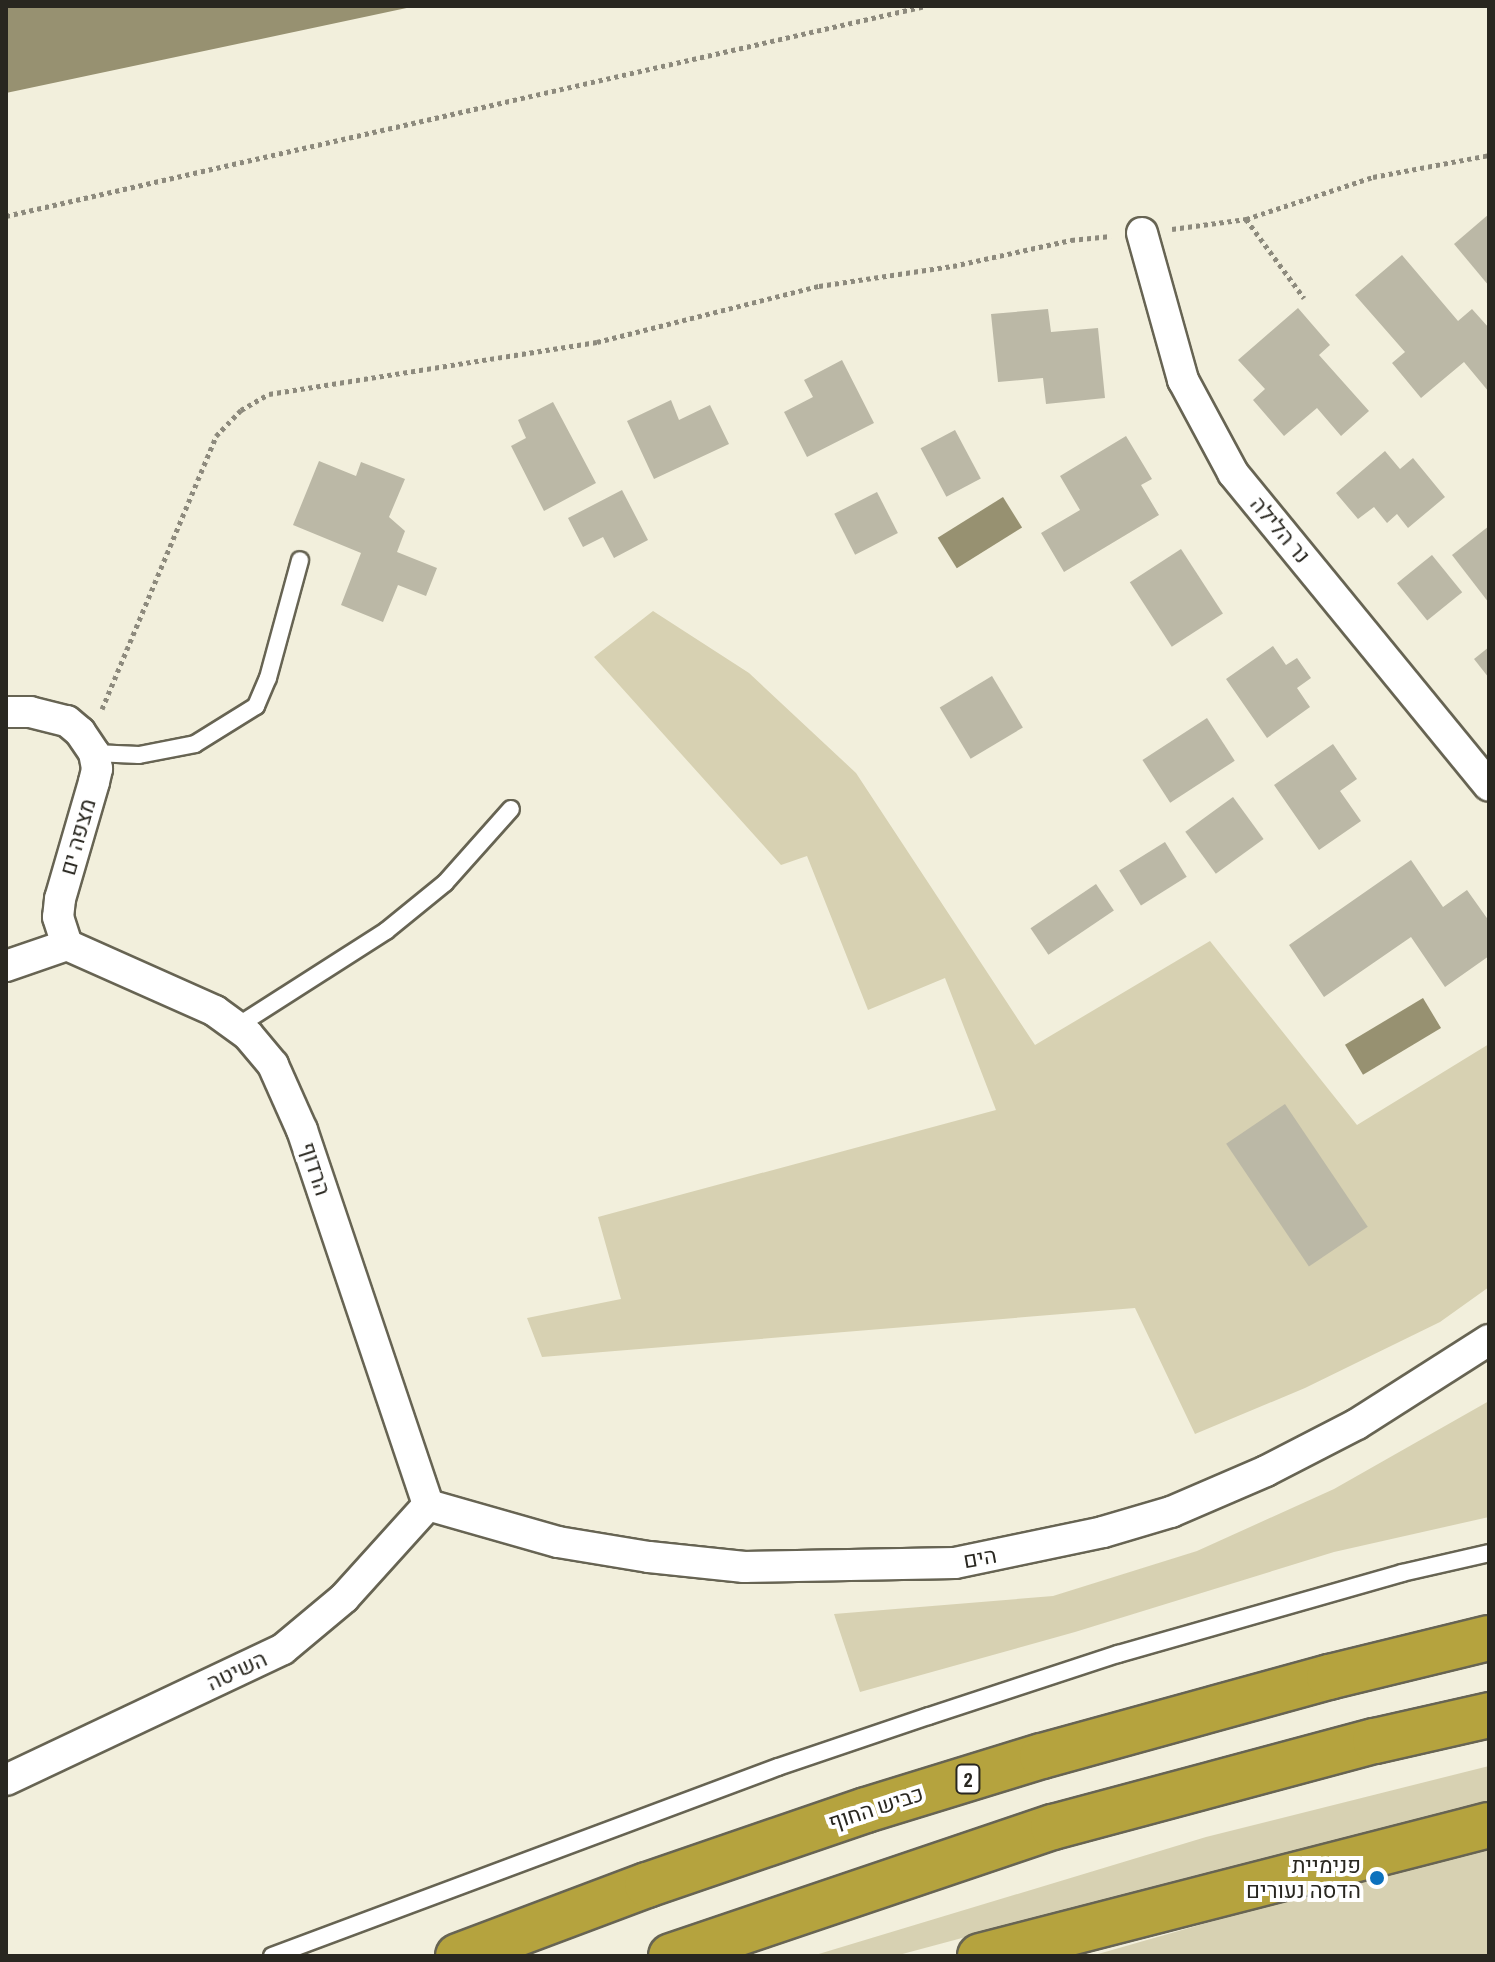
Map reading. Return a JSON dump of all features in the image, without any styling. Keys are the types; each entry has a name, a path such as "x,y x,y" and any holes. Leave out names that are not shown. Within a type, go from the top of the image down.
{"highway":[{"name":"כביש החוף","path":"458,1956 647,1885 866,1810 1042,1756 1329,1677 1489,1638"},
{"path":"671,1956 1053,1827 1489,1715"},
{"path":"980,1956 1489,1825"}],"street":[{"name":"נר הלילה","path":"1142,233 1183,380 1233,473 1489,786"},
{"path":"6,712 52,716 67,721 87,743"},
{"name":"מצפה ים","path":"67,945 58,917 60,899 97,769 87,743"},
{"path":"6,966 67,945"},
{"name":"הרדוף","path":"67,945 174,990 236,1027 273,1065 291,1100 428,1505"},
{"name":"הים","path":"428,1505 558,1542 649,1557 744,1567 955,1563 1073,1539 1171,1512 1266,1471 1357,1424 1489,1340"},
{"name":"השיטה","path":"6,1780 283,1649 344,1598 428,1505"}],"lane":[{"path":"87,743 139,755 195,744 256,706 268,678 300,560"},
{"path":"236,1027 386,931 445,883 511,809"},
{"path":"272,1956 719,1788 943,1711 1118,1654 1402,1573 1489,1553"}],"path":[{"path":"6,216 925,6"},
{"path":"87,743 216,436 241,410 269,394 597,342 819,286 953,266 1071,240 1246,219 1373,177 1489,155"},
{"path":"1246,219 1304,298"}],"shaded area":[{"path":"6,6 416,6 6,93"},
{"path":"1003,497 1022,528 957,568 938,538"},
{"path":"653,611 749,673 856,773 1035,1045 1210,941 1357,1125 1489,1044 1489,1287 1440,1322 1305,1388 1195,1434 1135,1308 542,1357 527,1318 621,1299 598,1217 996,1110 945,978 868,1010 807,856 781,865 594,657"},
{"path":"1423,998 1441,1028 1363,1075 1345,1045"},
{"path":"1489,1401 1489,1517 1334,1552 1075,1632 860,1692 834,1614 1053,1596 1197,1551 1334,1489"},
{"path":"1489,1766 1489,1803 1186,1878 895,1956 812,1956 1206,1837"},
{"path":"1461,1850 1489,1851 1489,1956 1091,1956"}],"building":[{"path":"1489,214 1489,286 1454,244"},
{"path":"1402,255 1458,321 1472,309 1489,328 1489,392 1464,362 1421,398 1392,363 1405,352 1355,295"},
{"path":"1298,308 1330,345 1319,355 1369,411 1341,436 1317,408 1284,436 1253,400 1265,389 1238,360"},
{"path":"1048,309 1051,332 1098,328 1105,398 1046,404 1043,378 998,382 991,314"},
{"path":"842,360 874,423 807,457 784,412 813,397 804,380"},
{"path":"671,400 679,420 710,405 729,444 654,479 627,421"},
{"path":"553,402 596,483 544,511 511,446 526,438 518,420"},
{"path":"955,430 981,479 946,497 921,448"},
{"path":"1126,436 1152,479 1141,485 1159,515 1064,572 1041,533 1080,510 1060,476"},
{"path":"1385,451 1400,469 1413,458 1445,497 1408,528 1397,514 1387,523 1374,507 1358,519 1336,493"},
{"path":"319,461 356,476 361,462 405,479 389,517 405,531 397,552 437,568 426,596 398,585 383,622 341,605 361,553 293,525"},
{"path":"622,490 648,540 614,558 603,537 583,547 568,518"},
{"path":"877,492 898,533 855,555 834,514"},
{"path":"1489,526 1489,603 1452,555"},
{"path":"1181,549 1223,614 1172,647 1130,582"},
{"path":"1432,555 1462,592 1427,621 1397,583"},
{"path":"1273,646 1286,665 1297,658 1311,678 1297,688 1310,707 1267,738 1226,679"},
{"path":"1489,647 1489,678 1474,659"},
{"path":"992,676 1023,727 971,759 940,707"},
{"path":"1207,718 1235,761 1170,803 1142,760"},
{"path":"1333,744 1357,779 1340,791 1361,821 1319,850 1274,785"},
{"path":"1233,797 1264,839 1216,874 1185,832"},
{"path":"1165,842 1187,877 1141,905 1119,871"},
{"path":"1411,860 1443,907 1467,890 1489,921 1489,956 1445,987 1411,937 1324,997 1289,945"},
{"path":"1096,884 1114,911 1048,955 1031,928"},
{"path":"1285,1104 1368,1227 1309,1266 1226,1144"}],"place":[{"name":"פנימיית הדסה נעורים","path":"1377,1878"}]}
